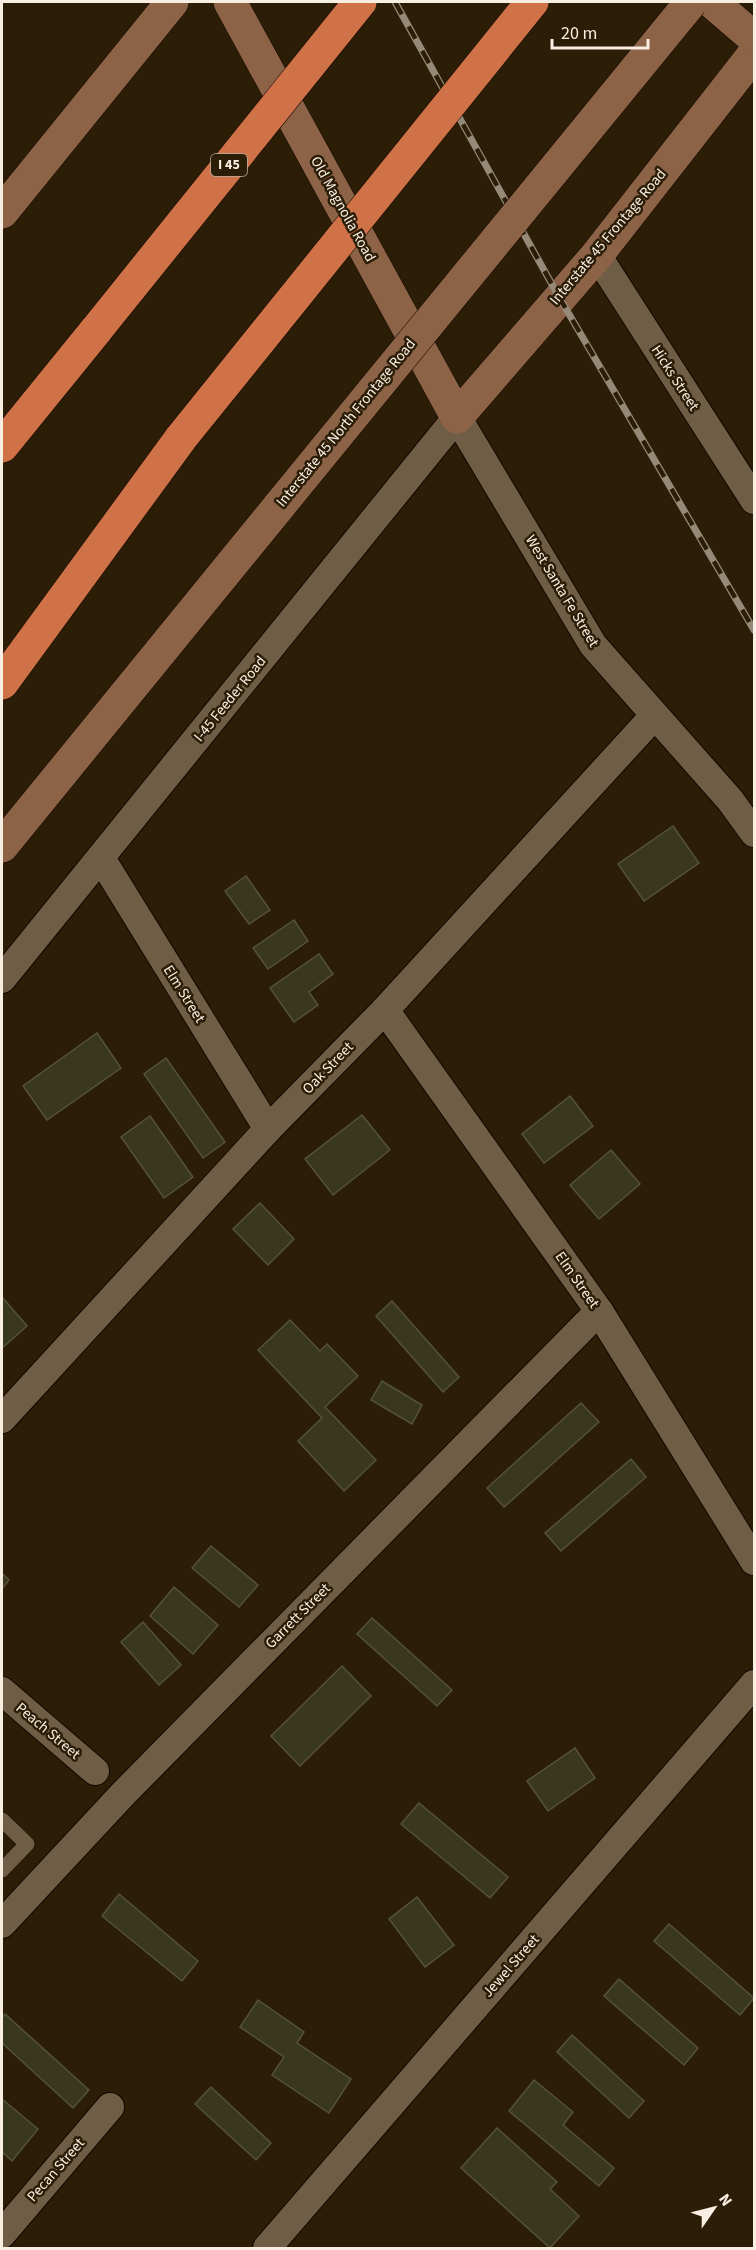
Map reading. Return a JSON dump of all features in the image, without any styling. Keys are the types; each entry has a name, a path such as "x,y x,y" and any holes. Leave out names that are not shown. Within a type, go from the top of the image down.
{"highway":[{"name":"I 45","path":"2,446 360,2"},
{"path":"2,683 181,438 532,2"}],"main road":[{"path":"11,200 172,2"},
{"name":"Old Magnolia Road","path":"230,2 457,417"},
{"name":"Interstate 45 North Frontage Road","path":"2,846 691,2"},
{"path":"712,2 754,38"},
{"name":"Interstate 45 Frontage Road","path":"457,417 597,255 754,54"}],"street":[{"name":"Hicks Street","path":"597,255 754,500"},
{"name":"West Santa Fe Street","path":"457,417 593,645 730,800 754,833"},
{"name":"I-45 Feeder Road","path":"2,979 457,417"},
{"name":"Oak Street","path":"2,1419 268,1129 385,1010 654,716"},
{"name":"Elm Street","path":"101,858 268,1129"},
{"name":"Elm Street","path":"385,1010 599,1311 754,1561"},
{"name":"Garrett Street","path":"2,1924 123,1794 599,1311"},
{"name":"Jewel Street","path":"267,2248 754,1684"},
{"name":"Peach Street","path":"2,1691 95,1771"},
{"name":"Pecan Street","path":"2,2234 110,2107"}],"lane":[{"path":"2,1820 27,1844 2,1870"}],"building":[{"path":"673,826 699,863 644,901 618,864"},
{"path":"246,876 270,910 249,924 225,891"},
{"path":"294,920 308,941 268,969 253,948"},
{"path":"319,954 333,974 309,992 318,1005 294,1022 270,988"},
{"path":"97,1033 121,1068 47,1120 23,1086"},
{"path":"166,1058 225,1142 203,1158 144,1074"},
{"path":"570,1096 593,1126 544,1163 522,1134"},
{"path":"362,1115 390,1150 333,1195 305,1159"},
{"path":"150,1116 193,1177 164,1198 121,1137"},
{"path":"611,1150 640,1184 599,1219 570,1185"},
{"path":"260,1203 294,1239 268,1265 233,1229"},
{"path":"2,1297 27,1326 2,1348"},
{"path":"392,1301 459,1377 443,1392 376,1316"},
{"path":"290,1320 320,1351 327,1344 358,1376 325,1407 376,1460 344,1491 298,1441 322,1418 258,1350"},
{"path":"382,1381 422,1405 412,1424 371,1400"},
{"path":"581,1403 599,1422 504,1507 487,1488"},
{"path":"631,1459 646,1477 561,1551 545,1533"},
{"path":"211,1546 258,1585 239,1607 192,1568"},
{"path":"2,1573 9,1580 2,1589"},
{"path":"174,1587 218,1625 193,1654 150,1616"},
{"path":"372,1618 452,1690 437,1706 357,1634"},
{"path":"143,1622 181,1665 159,1685 121,1642"},
{"path":"342,1666 371,1696 300,1766 271,1736"},
{"path":"575,1748 595,1778 548,1811 527,1781"},
{"path":"419,1803 508,1877 490,1898 401,1824"},
{"path":"119,1894 198,1961 182,1981 102,1916"},
{"path":"417,1897 454,1945 425,1967 389,1919"},
{"path":"669,1924 754,1998 740,2015 654,1941"},
{"path":"619,1979 698,2048 684,2065 604,1996"},
{"path":"258,2000 304,2032 297,2043 351,2079 329,2113 272,2075 284,2057 240,2027"},
{"path":"5,2014 89,2090 73,2108 2,2043 2,2018"},
{"path":"572,2035 644,2101 629,2118 557,2052"},
{"path":"534,2080 573,2112 563,2125 614,2168 599,2186 509,2111"},
{"path":"211,2087 271,2143 256,2160 195,2104"},
{"path":"2,2099 38,2129 12,2161 2,2152"},
{"path":"497,2128 557,2182 550,2189 579,2216 550,2248 461,2168"}],"railway":[{"path":"395,2 559,297 754,630"}]}
